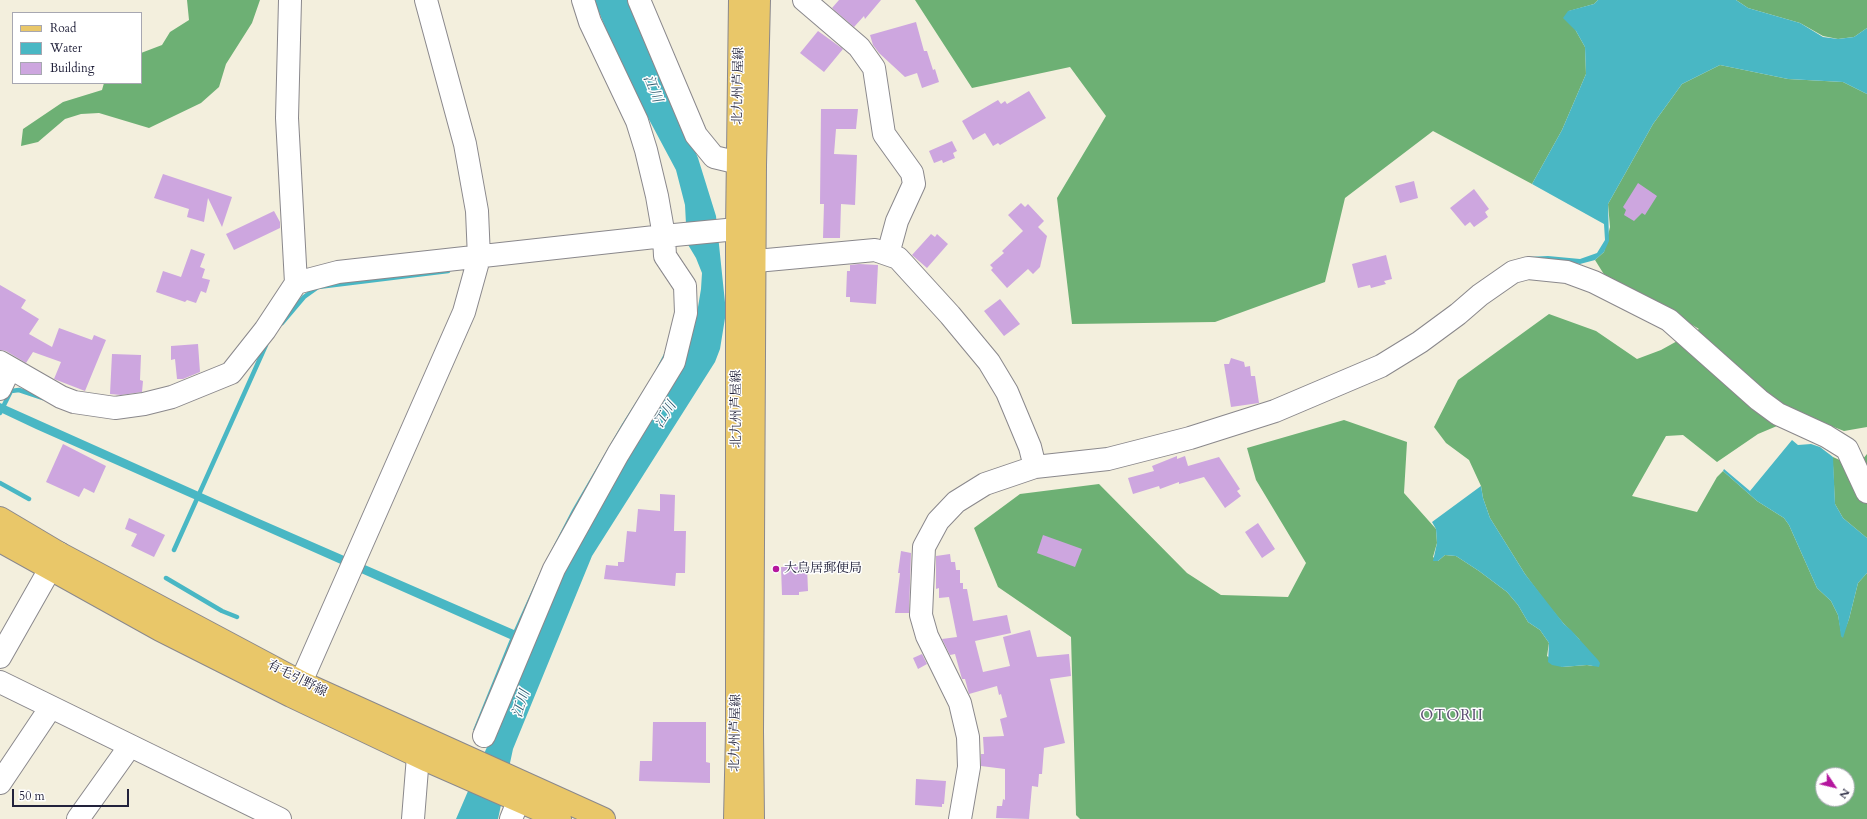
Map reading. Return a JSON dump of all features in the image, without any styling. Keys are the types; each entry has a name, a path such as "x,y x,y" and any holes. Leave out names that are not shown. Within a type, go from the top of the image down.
{"main road":[{"name":"北九州芦屋線","path":"740,0 747,164 756,262 752,731 754,819"},
{"name":"北九州芦屋線","path":"735,819 737,732 727,231 747,164 759,0"},
{"name":"有毛引野線","path":"0,518 54,561 160,630 291,696 425,749"},
{"name":"有毛引野線","path":"0,541 54,561 301,682 425,749 511,790 560,819"},
{"name":"有毛引野線","path":"511,790 604,819"}],"street":[{"path":"0,389 5,365 61,397 74,402 115,408 144,404 172,397 231,373 265,330 296,283 287,118 290,0"},
{"path":"301,682 464,312 479,258 478,211 465,144 426,0"},
{"path":"484,736 554,569 618,454 674,362 686,313 687,293 685,286 665,256 673,235 655,188 636,121 590,22 583,0"},
{"path":"639,0 696,135 714,157 747,164"},
{"path":"804,0 859,47 874,68 884,134 912,173 914,184 897,221 888,254"},
{"path":"296,283 338,272 479,258 673,235 727,231"},
{"path":"756,262 875,250 898,258 989,362 1007,392 1030,447 1035,468"},
{"path":"960,819 969,767 968,737 960,703 927,636 921,615 924,547 938,521 956,502 986,484 1035,468 1108,459 1190,438 1275,411 1381,366 1420,342 1458,314 1480,295 1513,272 1528,268 1536,268 1567,272 1594,282 1669,320 1772,410 1826,436 1847,449 1867,492"},
{"path":"0,657 54,561"},
{"path":"0,682 130,746 250,812 280,819"},
{"path":"0,783 51,707"},
{"path":"78,819 130,746"},
{"path":"413,819 425,749"},
{"path":"511,790 511,819"}],"green space":[{"path":"187,0 260,0 252,23 226,64 219,87 201,103 149,128 99,113 81,114 65,119 38,142 21,146 23,129 63,102 102,90 104,84 142,84 142,53 162,45 170,32 189,20"},
{"path":"915,0 1598,0 1594,4 1569,11 1576,31 1585,47 1586,74 1562,130 1532,184 1433,131 1345,198 1325,282 1215,322 1072,324 1057,198 1106,116 1070,67 972,88"},
{"path":"1736,0 1867,0 1867,28 1854,37 1838,39 1823,36 1800,23 1748,8"},
{"path":"1720,65 1788,79 1843,82 1867,94 1867,427 1844,431 1803,415 1758,434 1717,462 1683,435 1666,436 1632,496 1697,512 1717,477 1723,471 1757,501 1784,518 1789,525 1817,588 1831,601 1838,615 1842,637 1849,619 1858,583 1867,573 1867,819 1080,819 1076,815 1071,637 998,587 974,528 1020,494 1099,484 1187,573 1221,595 1288,597 1306,563 1256,480 1247,448 1344,420 1407,442 1404,493 1436,529 1437,543 1433,557 1438,561 1445,555 1456,556 1507,592 1518,605 1528,622 1540,630 1549,643 1547,656 1562,667 1593,666 1579,639 1547,604 1525,574 1490,518 1483,498 1481,486 1469,460 1446,443 1434,427 1458,380 1549,314 1596,331 1637,359 1661,350 1699,329 1633,290 1605,276 1595,260 1604,252 1610,227 1608,204 1653,124 1682,84"},
{"path":"1867,454 1867,538 1843,518 1835,504 1833,457 1844,462 1862,460"}],"water":[{"name":"江川","path":"594,0 630,0 698,158 716,216 726,312 720,349 715,362 592,556 513,749 498,819 456,819 493,733 473,730 510,639 36,429 0,412 0,403 257,518 514,630 542,568 572,510 622,424 653,375 668,346 673,329 670,351 565,559 689,346 696,319 701,289 702,273 696,258 687,243 685,205 676,170 637,97 614,49"},
{"path":"1598,0 1736,0 1748,8 1800,23 1823,37 1838,39 1854,37 1867,28 1867,94 1843,82 1788,79 1720,65 1682,84 1653,124 1608,204 1609,241 1604,252 1595,260 1580,264 1550,259 1525,260 1526,257 1548,256 1580,259 1597,253 1605,240 1604,224 1532,184 1562,130 1586,74 1585,47 1576,31 1563,18 1568,11 1594,4"},
{"path":"1792,440 1798,445 1811,444 1820,447 1833,457 1835,504 1843,518 1867,538 1867,573 1858,583 1843,638 1841,636 1838,615 1831,601 1817,588 1789,525 1784,518 1757,501 1723,471 1724,469 1750,491"},
{"path":"1481,486 1483,498 1490,518 1525,574 1564,624 1598,660 1600,663 1599,667 1587,665 1562,667 1552,665 1548,662 1549,643 1540,630 1528,622 1518,605 1507,592 1456,556 1445,555 1438,561 1433,561 1437,543 1436,529 1432,522"}],"building":[{"path":"839,0 881,0 865,19 864,16 854,27 832,8"},
{"path":"916,22 924,51 927,51 933,70 935,69 939,82 922,88 917,73 905,77 879,53 873,45 870,35"},
{"path":"818,31 843,49 824,72 800,53"},
{"path":"1029,91 1046,118 1000,145 998,143 993,146 985,133 973,140 962,121 998,100 1001,104 1005,101 1007,104"},
{"path":"821,109 858,109 856,129 836,129 834,154 857,155 855,205 841,204 840,238 823,238 824,204 820,204"},
{"path":"952,141 957,151 953,153 955,158 943,163 942,160 934,163 929,151"},
{"path":"163,174 232,197 222,227 208,198 204,222 187,217 189,209 154,198"},
{"path":"1414,181 1418,198 1400,203 1395,186"},
{"path":"1638,183 1657,196 1645,215 1642,213 1634,221 1624,215 1626,210 1623,207"},
{"path":"1474,189 1489,209 1485,212 1488,217 1474,227 1470,222 1465,226 1450,208"},
{"path":"1021,203 1025,207 1028,204 1044,221 1038,227 1047,236 1040,267 1033,274 1028,269 1007,288 991,270 993,268 990,265 1004,253 1002,251 1023,231 1008,215"},
{"path":"274,211 280,222 280,228 234,250 226,234"},
{"path":"931,234 935,237 937,234 948,244 927,268 912,255"},
{"path":"191,249 205,254 200,267 205,269 202,278 210,280 206,293 201,291 196,303 187,300 185,302 156,292 163,271 181,277"},
{"path":"1386,255 1392,279 1384,281 1386,284 1371,288 1370,285 1358,288 1352,264"},
{"path":"850,265 878,265 876,304 850,302 850,297 846,297 847,271 850,271"},
{"path":"0,285 26,300 21,308 39,319 29,334 52,347 59,328 92,340 94,335 106,340 85,391 54,379 61,362 33,352 26,363 6,351 0,350"},
{"path":"1000,299 1020,324 1004,336 984,311"},
{"path":"198,344 200,372 183,379 177,379 175,359 171,360 171,346"},
{"path":"112,354 141,355 140,380 143,381 142,392 121,395 110,394"},
{"path":"1231,358 1244,362 1245,367 1250,366 1251,376 1255,376 1259,403 1231,407 1224,364 1229,364"},
{"path":"63,444 106,466 94,493 84,488 79,497 46,482"},
{"path":"1177,456 1177,459 1185,456 1188,466 1219,457 1240,489 1237,491 1241,496 1225,508 1204,477 1179,484 1179,482 1160,489 1159,486 1133,494 1128,478 1154,471 1152,466"},
{"path":"660,494 675,495 674,531 686,531 685,573 676,573 675,586 604,579 606,565 618,566 618,562 624,562 627,531 636,532 638,509 660,511"},
{"path":"129,518 165,535 154,557 131,546 137,534 125,529"},
{"path":"1258,523 1275,549 1262,558 1245,532"},
{"path":"1043,535 1082,549 1075,567 1037,553"},
{"path":"901,551 911,553 909,613 895,613"},
{"path":"950,554 951,562 955,562 956,570 960,570 960,583 963,583 963,589 967,589 973,621 1007,615 1011,633 975,641 983,672 1010,666 1003,637 1030,630 1037,657 1069,654 1071,676 1050,679 1065,743 1044,748 1042,774 1039,774 1038,787 1032,786 1029,819 996,818 997,806 1002,806 1003,799 1005,800 1005,769 981,766 981,754 984,754 983,737 1004,736 1000,719 1007,717 1001,694 999,695 997,686 969,694 965,679 962,679 955,654 950,655 942,639 957,637 949,597 939,598 939,588 936,589 936,556"},
{"path":"807,566 808,591 799,592 799,595 782,595 781,567"},
{"path":"922,654 927,664 918,669 913,658"},
{"path":"653,722 706,722 706,762 710,763 710,783 639,781 640,761 652,761"},
{"path":"916,779 946,781 944,804 942,804 942,807 915,805"}],"waterway":[{"path":"282,323 304,297 318,287 448,271"},
{"path":"174,550 266,345"},
{"path":"0,413 11,391 19,390 43,398"},
{"path":"0,483 29,499"},
{"path":"166,578 222,611 237,617"}],"place":[{"name":"大鳥居郵便局","path":"776,569"}],"district":[{"name":"OTORII","path":"1452,717"}]}
